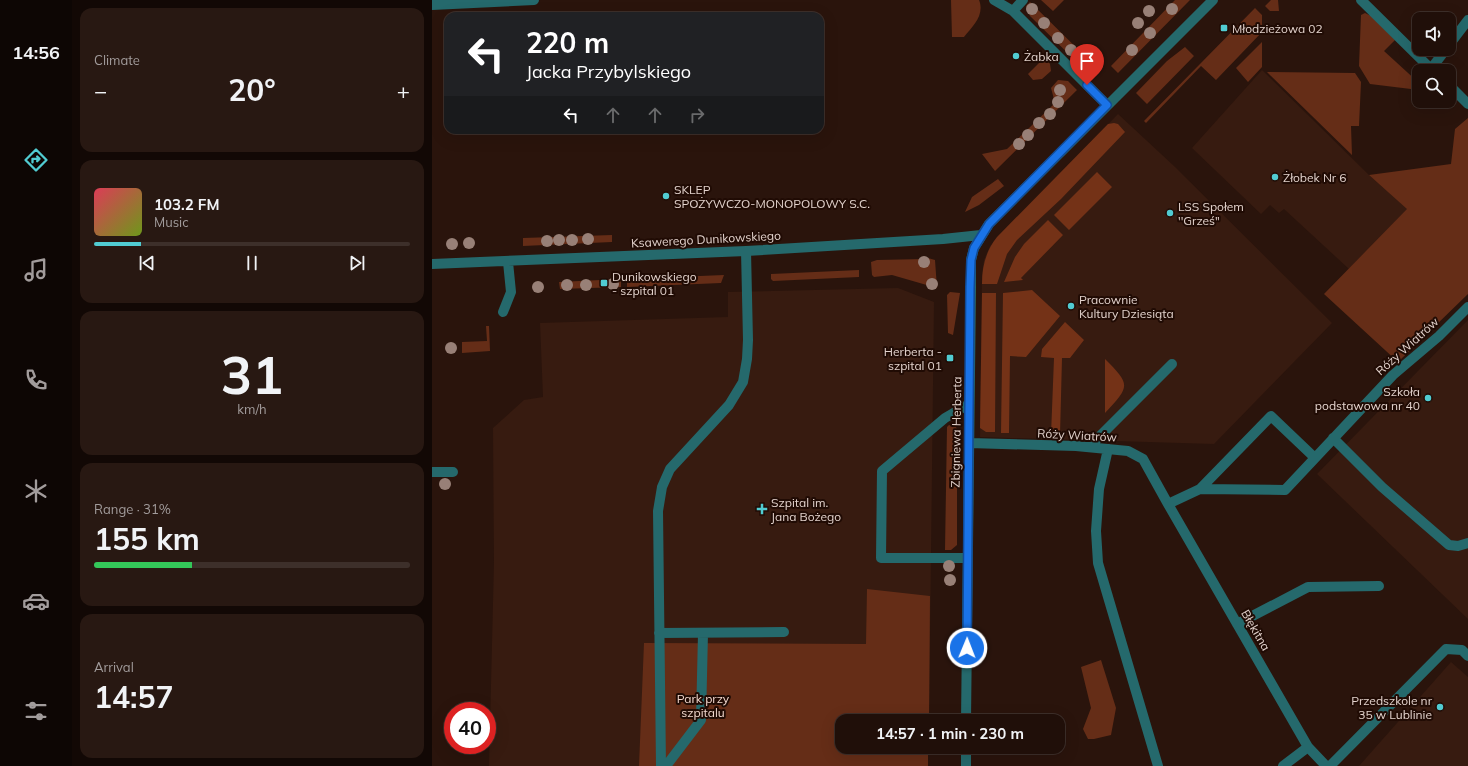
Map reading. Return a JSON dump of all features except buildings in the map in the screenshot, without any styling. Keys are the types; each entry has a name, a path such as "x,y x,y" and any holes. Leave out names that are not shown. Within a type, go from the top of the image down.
{"street":[{"path":"432,5 534,0"},
{"path":"994,0 1013,11 1107,105"},
{"path":"1013,11 1023,0"},
{"name":"Zbigniewa Herberta","path":"966,714 971,260 974,248 989,224 1213,0"},
{"path":"1361,0 1426,64"},
{"path":"1456,36 1468,20"},
{"path":"1456,92 1468,104"},
{"name":"Ksawerego Dunikowskiego","path":"432,264 746,251 944,239 981,235"},
{"path":"661,766 658,511 662,487 670,469 729,405 742,382 747,359 748,340 746,251"},
{"path":"503,312 511,292 508,262"},
{"name":"Róży Wiatrów","path":"1200,489 1285,490 1398,370 1439,336 1468,307"},
{"path":"1089,447 1172,364"},
{"path":"968,558 881,558 882,471 945,418 969,404"},
{"name":"Róży Wiatrów","path":"969,443 1089,447 1128,451 1143,459 1168,504 1200,489 1271,416 1315,458"},
{"path":"1333,438 1382,487 1449,545 1458,546 1468,543"},
{"path":"1108,449 1099,489 1096,530 1098,563 1158,766"},
{"path":"432,472 454,472"},
{"name":"Błękitna","path":"1168,504 1308,747 1326,766"},
{"path":"1237,624 1308,586 1379,586"},
{"path":"659,633 784,632"},
{"path":"666,766 702,720 703,633"},
{"path":"1330,766 1446,649 1462,650 1468,656"},
{"path":"1283,766 1308,747"},
{"path":"966,754 966,766"}],"shaded area":[{"path":"1262,70 1369,175 1408,209 1349,269 1284,209 1279,213 1270,205 1261,214 1192,148"},
{"path":"1118,114 1174,166 1332,323 1214,444 980,437 982,274 984,260 990,246"},
{"path":"1108,124 1118,124 1125,132 1061,199 1017,240 1007,254 997,284 982,284 985,259 997,237"},
{"path":"1097,172 1112,187 1069,230 1054,215"},
{"path":"1048,220 1063,235 1021,278 1023,280 1004,282 1015,257 1024,244"},
{"path":"898,288 934,302 929,714 835,714 835,754 928,754 928,766 489,766 489,754 496,754 496,702 491,702 494,562 493,428 524,400 543,397 540,323 728,317 728,292"},
{"path":"1032,290 1060,316 1026,357 1010,356 1009,433 1001,433 1003,293"},
{"path":"982,293 996,293 995,432 986,432 980,428"},
{"path":"1468,320 1468,619 1317,474"},
{"path":"1065,322 1084,340 1070,358 1062,358 1060,435 1051,435 1054,358 1041,357 1042,349"},
{"path":"1105,359 1123,380 1124,386 1119,397 1105,413"},
{"name":"Przedszkole nr 35 w Lublinie","path":"1451,662 1468,677 1468,766 1359,766"}],"green space":[{"path":"951,0 979,0 980,11 977,20 964,37 952,37"},
{"path":"1041,0 1064,0 1053,11"},
{"path":"1175,0 1190,0 1118,73 1111,66"},
{"path":"1271,0 1278,0 1279,11 1270,11 1265,6"},
{"path":"1030,2 1098,69 1091,76 1030,16 1026,6"},
{"path":"1255,8 1262,15 1262,32 1216,80 1201,66 1146,123 1144,121"},
{"path":"1365,13 1371,16 1395,40 1384,51 1412,77 1412,89 1370,84 1359,66 1361,15"},
{"path":"1262,42 1262,67 1248,82 1236,68"},
{"path":"1185,47 1194,56 1147,104 1136,93 1167,61"},
{"path":"1045,57 1050,64 1051,71 1042,79 1033,80 1028,74"},
{"path":"1267,72 1355,73 1361,82 1359,126 1351,126 1352,155"},
{"path":"1058,80 1068,81 1077,90 995,171 982,154 1007,149 1055,103 1051,88"},
{"path":"1468,118 1468,294 1398,362 1324,294 1407,209 1369,175 1451,164 1455,129"},
{"path":"998,179 1004,186 979,205 965,212 972,197"},
{"path":"612,235 612,242 523,246 523,238"},
{"path":"928,258 935,260 937,288 892,275 874,277 872,275 871,262 877,260"},
{"path":"859,270 859,277 773,281 771,279 771,274"},
{"path":"724,275 721,283 627,287 627,279"},
{"path":"621,279 621,287 560,289 559,282"},
{"path":"950,292 960,293 953,335 948,333 947,295"},
{"path":"486,326 489,326 490,351 462,353 462,342 487,341"},
{"path":"949,425 956,427 957,430 957,545 951,550 945,550 947,427"},
{"name":"Park przy szpitalu","path":"867,589 930,596 929,714 835,714 835,754 928,754 928,766 639,766 644,643 866,644"},
{"path":"1101,660 1116,708 1111,735 1088,739 1083,729 1091,708 1081,667"}],"place":[{"name":"Młodzieżowa 02","path":"1224,28"},
{"name":"Żabka","path":"1016,56"},
{"name":"Żłobek Nr 6","path":"1275,177"},
{"name":"SKLEP SPOŻYWCZO-MONOPOLOWY S.C.","path":"666,196"},
{"name":"LSS Społem ''Grześ\"","path":"1170,213"},
{"name":"Dunikowskiego - szpital 01","path":"604,283"},
{"name":"Pracownie Kultury Dziesiąta","path":"1071,306"},
{"name":"Herberta - szpital 01","path":"950,358"},
{"name":"Szkoła podstawowa nr 40","path":"1428,398"},
{"name":"Szpital im. Jana Bożego","path":"762,509"},
{"name":"Przedszkole nr 35 w Lublinie","path":"1440,707"}],"route":[{"path":"967,648 971,260 974,248 989,224 1107,105 1087,85"}]}
